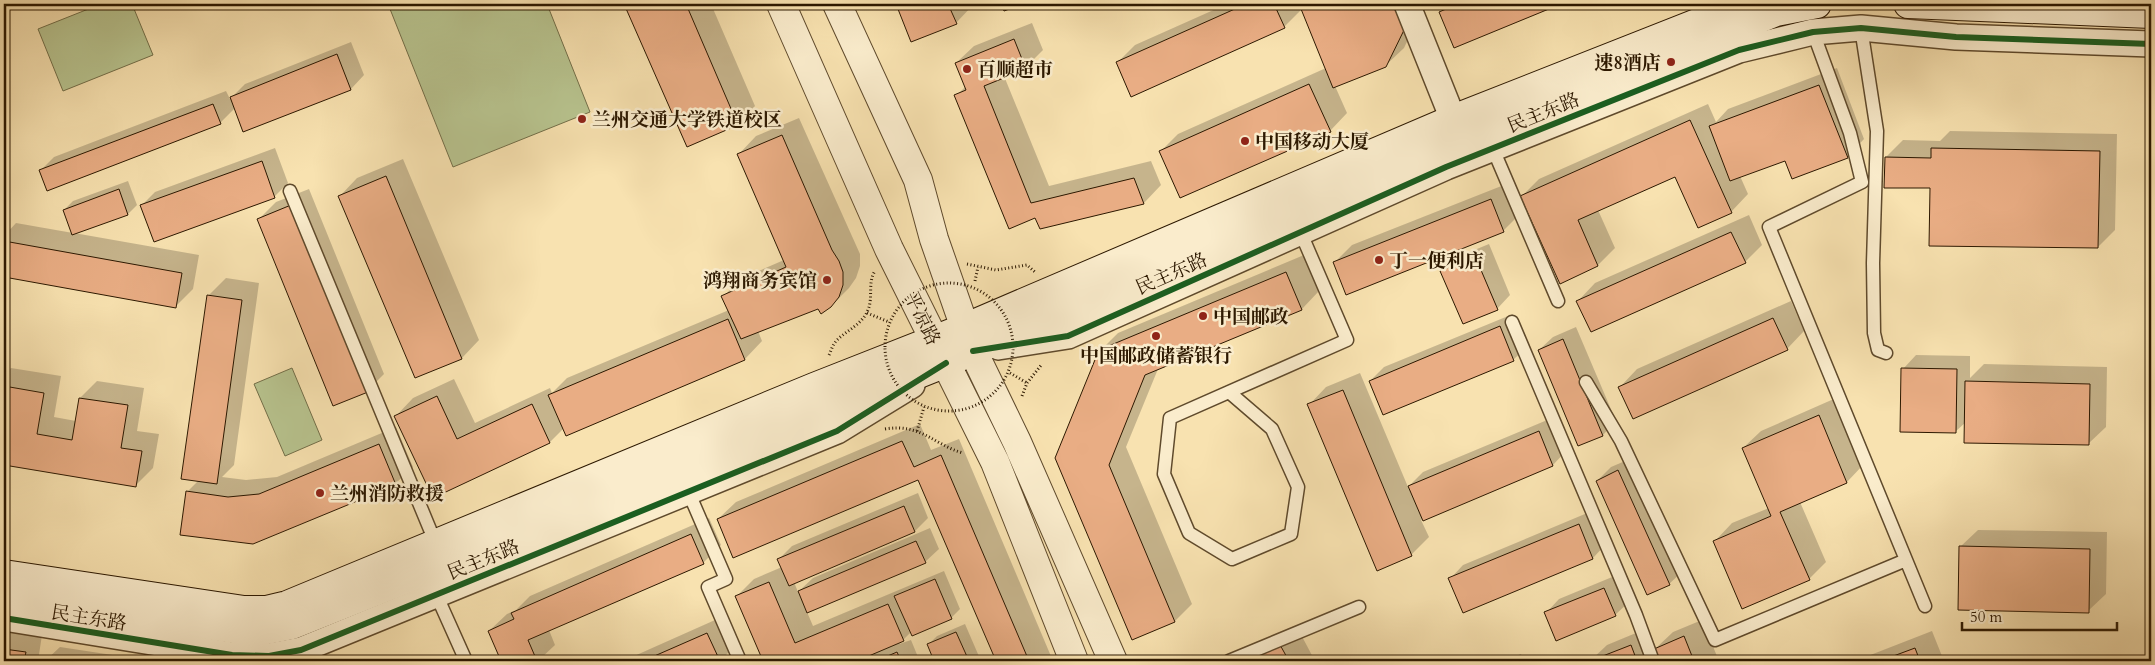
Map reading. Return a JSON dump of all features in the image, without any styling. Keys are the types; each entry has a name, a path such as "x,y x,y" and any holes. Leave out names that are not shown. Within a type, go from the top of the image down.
{"main road":[{"name":"平凉路","path":"781,4 889,248 995,462 1074,661"},
{"name":"平凉路","path":"838,4 918,180 934,239 969,339 1017,442 1113,661"},
{"name":"民主东路","path":"4,594 239,630 267,630 292,625 946,364 969,339 1054,288 1453,119 1745,4"},
{"name":"民主东路","path":"4,574 244,610 266,610 287,605 814,387 934,340 969,339 1504,124 1776,12 1816,4"},
{"path":"1908,4 2151,14"}],"street":[{"path":"1407,4 1453,119"},
{"path":"1956,37 1958,7"},
{"name":"民主东路","path":"969,339 1068,336 1300,231 1493,149 1739,50 1813,32 1861,28 1956,37 2151,44"},
{"name":"民主东路","path":"4,618 232,655 270,656 301,650 837,431 946,364"}],"lane":[{"path":"1861,28 1877,131 1874,333 1878,350 1886,353"},
{"path":"1813,32 1850,133 1862,182 1769,227 1925,606"},
{"path":"1493,149 1558,301"},
{"path":"290,191 436,544"},
{"path":"1229,392 1272,429 1298,487 1291,534 1232,559 1190,532 1164,474 1170,418 1229,392 1347,340 1300,231"},
{"path":"1512,322 1636,615 1653,661"},
{"path":"1586,382 1621,441 1715,640 1906,560"},
{"path":"688,491 726,579 708,587 740,661"},
{"path":"436,594 466,661"},
{"path":"1229,661 1359,607"}],"path":[{"path":"814,387 835,343 853,330 867,313 872,296 871,278 889,248"},
{"path":"974,288 978,267 996,270 1026,264 1054,288"},
{"path":"949,282 974,288 995,302 1009,323 1014,348 1009,372 994,393 974,407 948,412 924,407 902,393 888,372 884,347 889,322 903,302 924,288 949,282"},
{"path":"867,313 889,322"},
{"path":"1009,372 1027,383"},
{"path":"924,407 917,431 959,452 995,462"}],"green space":[{"path":"101,4 132,4 153,55 63,91 38,29"},
{"path":"388,4 547,4 590,112 453,167"},
{"path":"292,368 322,440 285,456 254,384"}],"building":[{"path":"624,4 686,4 738,125 687,147"},
{"path":"896,4 948,4 957,24 911,42"},
{"path":"1001,4 1023,4 1004,11"},
{"path":"1246,4 1274,4 1285,28 1131,97 1116,62"},
{"path":"1299,4 1396,4 1406,26 1386,67 1333,88"},
{"path":"1458,4 1561,4 1454,48 1439,12"},
{"path":"1014,39 1026,69 984,86 1031,203 1134,178 1144,204 1040,229 1035,218 1009,229 954,95 966,90 955,63"},
{"path":"337,54 351,90 243,132 230,97"},
{"name":"中国移动大厦","path":"1309,84 1331,132 1180,198 1159,151"},
{"path":"1819,85 1848,158 1792,179 1785,161 1730,181 1709,126"},
{"path":"213,104 221,124 47,191 39,170"},
{"path":"1690,120 1732,213 1698,228 1675,177 1578,220 1598,266 1560,284 1520,196"},
{"path":"782,135 832,250 839,261 843,272 843,285 839,297 831,307 821,314 818,309 741,339 721,296 786,267 737,154"},
{"path":"1931,148 2100,151 2098,248 1929,246 1930,188 1884,188 1885,157 1931,158"},
{"path":"262,161 275,198 154,242 140,205"},
{"path":"386,176 462,359 415,378 338,196"},
{"path":"119,189 128,215 72,235 63,210"},
{"path":"1491,199 1504,232 1346,295 1333,262"},
{"path":"291,205 368,392 333,406 257,219"},
{"path":"1731,232 1746,263 1591,332 1576,301"},
{"path":"4,241 182,273 176,308 4,277"},
{"path":"1475,256 1498,310 1463,324 1440,271"},
{"path":"1286,272 1302,310 1145,375 1109,465 1175,622 1132,640 1055,458 1099,350"},
{"path":"207,295 242,300 217,484 181,479"},
{"path":"1773,318 1788,350 1633,419 1618,387"},
{"path":"728,319 745,360 566,436 548,395"},
{"path":"1500,326 1514,361 1383,415 1369,381"},
{"path":"1563,339 1603,436 1578,446 1538,350"},
{"path":"1901,368 1957,369 1956,433 1900,432"},
{"path":"1965,381 2090,384 2089,445 1964,443"},
{"path":"4,386 44,393 37,434 72,440 79,398 128,405 121,448 142,451 136,487 4,465"},
{"path":"1343,390 1412,556 1377,571 1307,404"},
{"path":"437,396 457,439 532,404 550,443 433,498 394,416"},
{"path":"1819,415 1847,483 1780,512 1810,580 1742,609 1713,541 1771,516 1742,448"},
{"path":"1539,431 1553,466 1423,521 1408,486"},
{"path":"902,441 914,467 941,455 1029,661 996,661 918,480 733,558 717,519"},
{"name":"兰州消防救援","path":"379,444 396,485 253,544 180,535 186,491 228,497 259,494"},
{"path":"1618,470 1670,585 1647,595 1596,481"},
{"path":"904,506 915,532 789,586 777,559"},
{"path":"1579,524 1593,559 1463,613 1448,578"},
{"path":"691,534 704,564 528,640 537,661 501,661 488,631 514,619 511,613"},
{"path":"916,541 926,563 807,613 798,591"},
{"path":"1959,546 2090,549 2089,613 1958,610"},
{"path":"935,579 952,619 912,636 894,596"},
{"path":"769,582 795,643 888,604 904,641 857,661 763,661 735,596"},
{"path":"1604,588 1616,616 1556,641 1544,612"},
{"path":"956,632 969,661 934,661 927,644"},
{"path":"707,633 720,661 643,661"},
{"path":"1684,636 1694,661 1659,661 1654,649"},
{"path":"1279,643 1289,661 1245,661"},
{"path":"1631,645 1637,661 1590,661"},
{"path":"1915,648 1920,661 1880,661"},
{"path":"4,649 26,652 24,661 4,661"},
{"path":"897,652 901,661 876,661"}],"cycle path":[{"path":"973,351 1068,336 1446,167 1739,50 1813,32 1861,28 1956,37 2151,44"},
{"path":"4,618 232,655 269,656 301,650 837,431 946,363"}],"place":[{"name":"速8酒店","path":"1671,62"},
{"name":"百顺超市","path":"967,69"},
{"name":"兰州交通大学铁道校区","path":"582,119"},
{"name":"中国移动大厦","path":"1245,141"},
{"name":"丁一便利店","path":"1379,260"},
{"name":"鸿翔商务宾馆","path":"827,280"},
{"name":"中国邮政","path":"1203,316"},
{"name":"中国邮政储蓄银行","path":"1156,336"},
{"name":"兰州消防救援","path":"320,493"}]}
